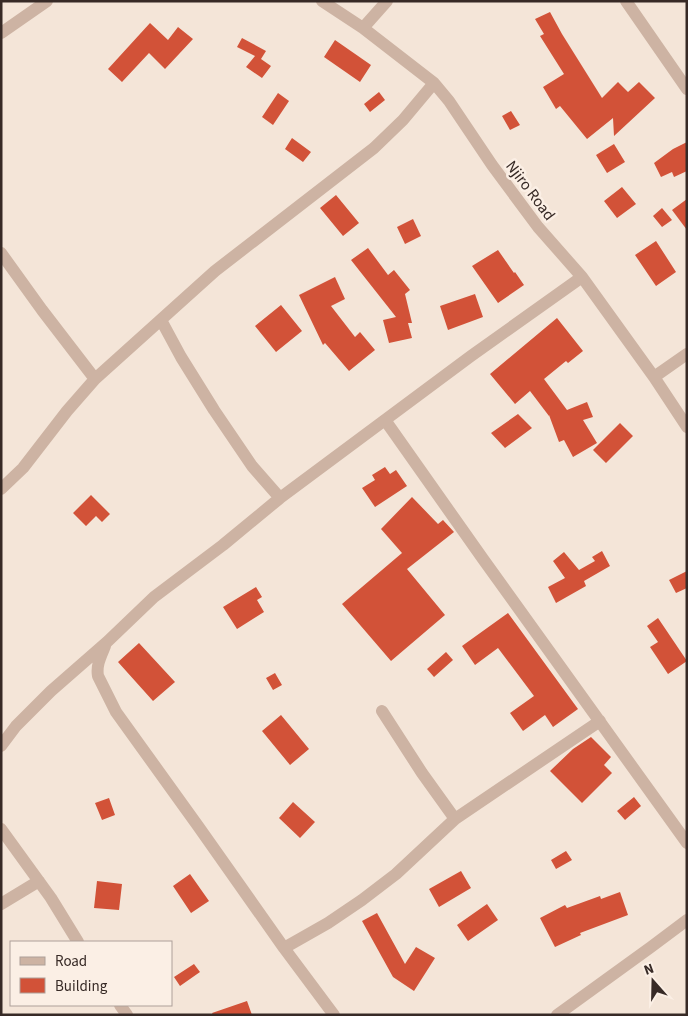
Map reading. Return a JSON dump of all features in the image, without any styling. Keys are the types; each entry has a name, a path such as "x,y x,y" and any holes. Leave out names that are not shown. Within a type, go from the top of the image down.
{"street":[{"path":"1,32 47,1"},
{"name":"Njiro Road","path":"322,1 362,28 434,83 449,101 492,165 538,226 582,277 687,426"},
{"path":"362,28 387,1"},
{"path":"626,1 687,89"},
{"path":"1,489 23,468 95,378 215,271 374,148 404,120 434,83"},
{"path":"1,253 95,378"},
{"path":"1,746 16,726 51,691 154,597 223,545 280,498 471,356 582,277"},
{"path":"160,320 214,410 252,466 280,498"},
{"path":"654,377 687,354"},
{"path":"386,420 687,844"},
{"path":"106,642 97,669 103,688 116,712 334,1015"},
{"path":"382,711 422,773 455,819"},
{"path":"284,948 328,923 362,900 396,874 455,819 600,721"},
{"path":"1,829 51,898 77,941"},
{"path":"1,904 39,881"},
{"path":"557,1015 687,920"}],"building":[{"path":"550,12 602,98 618,82 628,92 639,82 655,98 614,136 613,118 587,139 560,106 556,109 543,87 564,74 540,36 544,34 535,19"},
{"path":"150,23 168,40 178,27 193,39 165,69 149,53 122,82 108,69"},
{"path":"242,38 266,51 261,59 271,66 262,78 246,67 255,56 237,47"},
{"path":"335,40 371,65 360,82 324,57"},
{"path":"379,92 385,100 370,112 364,104"},
{"path":"278,93 289,101 273,125 262,117"},
{"path":"511,111 520,125 510,130 502,116"},
{"path":"292,138 311,152 303,162 285,149"},
{"path":"687,142 687,171 674,177 672,172 661,177 654,163 673,149"},
{"path":"614,144 625,162 607,173 596,155"},
{"path":"622,187 636,204 617,218 604,201"},
{"path":"336,195 359,223 343,236 320,208"},
{"path":"687,199 687,230 672,210"},
{"path":"662,208 672,220 662,227 653,216"},
{"path":"413,219 421,236 405,244 397,227"},
{"path":"656,241 676,272 656,286 635,255"},
{"path":"368,248 388,275 394,270 410,290 405,294 412,323 408,323 412,338 389,343 383,320 396,317 351,260"},
{"path":"498,250 524,285 498,303 472,266"},
{"path":"335,277 345,299 331,306 355,337 360,332 375,350 349,371 325,343 323,345 299,295"},
{"path":"475,294 483,317 448,330 440,306"},
{"path":"281,305 302,331 276,352 255,326"},
{"path":"557,318 583,351 568,363 566,361 544,379 567,410 587,402 593,417 583,420 597,443 573,457 564,440 559,442 549,415 530,391 515,404 490,374"},
{"path":"518,414 532,428 505,448 491,433"},
{"path":"620,423 633,436 606,463 593,450"},
{"path":"385,467 390,474 396,470 407,486 375,507 362,488 375,480 372,475"},
{"path":"91,495 110,514 102,522 96,516 86,526 73,513"},
{"path":"412,497 438,524 443,520 454,532 407,569 445,615 391,661 342,604 402,553 381,529"},
{"path":"602,551 610,566 584,581 586,586 556,603 548,587 565,578 553,561 564,552 579,570 595,561 592,557"},
{"path":"687,571 687,588 676,593 669,580"},
{"path":"256,587 262,597 257,600 264,612 237,629 223,607"},
{"path":"508,613 578,709 553,727 545,715 523,731 510,713 534,696 498,648 475,665 462,646"},
{"path":"658,618 687,661 668,674 650,647 658,642 647,626"},
{"path":"139,643 175,682 153,701 118,662"},
{"path":"446,652 453,660 434,677 427,669"},
{"path":"275,673 282,685 273,690 266,678"},
{"path":"281,715 309,749 290,765 262,731"},
{"path":"591,737 611,757 604,765 612,773 582,803 550,771 573,749"},
{"path":"634,797 641,806 625,820 617,811"},
{"path":"109,798 115,815 102,820 95,803"},
{"path":"293,802 315,822 300,838 279,818"},
{"path":"566,851 572,860 556,869 551,860"},
{"path":"461,871 471,888 439,907 429,889"},
{"path":"190,874 209,901 191,913 173,886"},
{"path":"97,881 122,884 119,910 94,908"},
{"path":"620,892 628,915 580,933 581,935 555,947 540,918 565,905 567,908 600,896 601,899"},
{"path":"487,904 498,920 468,941 457,925"},
{"path":"377,913 405,964 416,947 435,958 414,991 393,977 362,921"},
{"path":"194,964 200,972 180,986 174,977"},
{"path":"247,1001 252,1015 213,1015 212,1013"}]}
